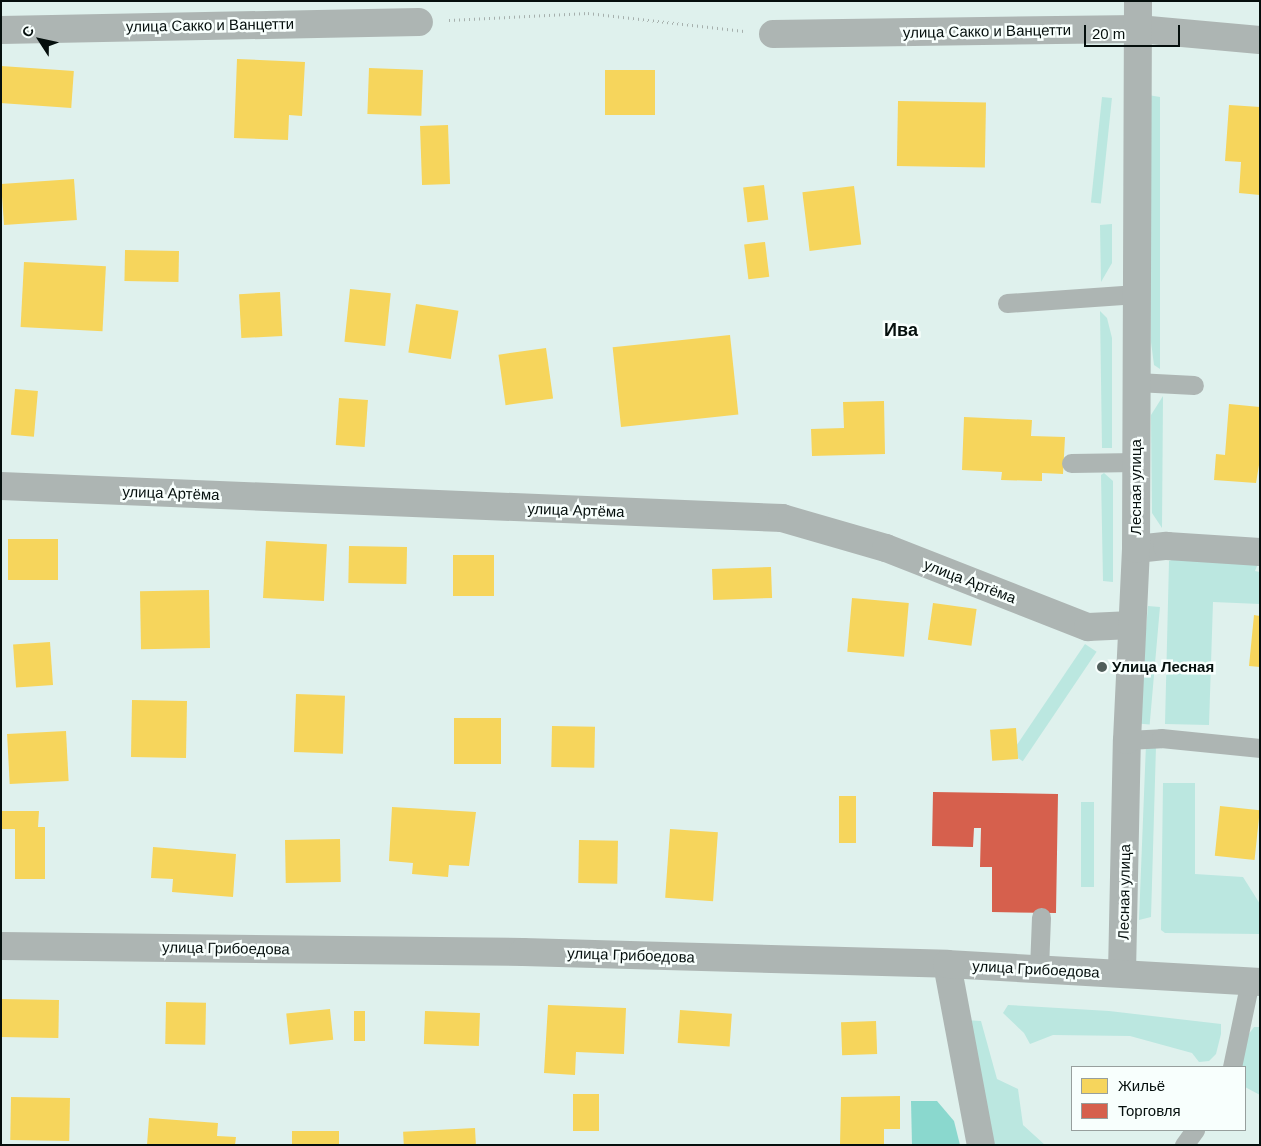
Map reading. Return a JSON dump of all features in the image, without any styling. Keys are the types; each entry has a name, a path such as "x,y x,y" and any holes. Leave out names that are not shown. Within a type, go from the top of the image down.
{"street":[{"name":"Лесная улица","path":"1122,973 1127,740 1136,549 1138,1"},
{"name":"улица Сакко и Ванцетти","path":"1,30 419,22"},
{"name":"улица Сакко и Ванцетти","path":"773,34 1138,29 1260,40"},
{"name":"улица Артёма","path":"1,486 782,518 886,548 1088,627 1132,625"},
{"path":"1136,549 1167,546 1260,552"},
{"name":"улица Грибоедова","path":"1,946 523,952 947,964 1255,982"},
{"path":"947,964 981,1145"}],"lane":[{"path":"1007,303 1137,294"},
{"path":"1136,382 1194,385"},
{"path":"1070,463 1136,462"},
{"path":"1127,740 1161,738 1260,748"},
{"path":"1039,970 1041,918"},
{"path":"1232,1066 1255,982"},
{"path":"1184,1145 1194,1131"}],"path":[{"path":"419,22 588,13 773,34"}],"shaded area":[{"path":"1148,95 1160,97 1160,369 1154,365 1151,342"},
{"path":"1102,97 1112,98 1101,203 1091,202"},
{"path":"1112,224 1112,263 1101,282 1100,225"},
{"path":"1100,311 1107,318 1112,338 1112,448 1102,448"},
{"path":"1163,396 1162,528 1152,513 1151,415"},
{"path":"1104,473 1113,481 1113,582 1103,581 1101,475"},
{"path":"1177,558 1259,561 1255,571 1260,572 1260,604 1213,602 1209,725 1165,724 1169,561"},
{"path":"1148,606 1160,607 1150,725 1138,724"},
{"path":"1085,644 1097,652 1023,761 1011,753"},
{"path":"1146,744 1156,746 1151,917 1139,920"},
{"path":"1163,783 1195,783 1195,874 1243,877 1260,904 1260,934 1165,933 1161,930"},
{"path":"1081,802 1094,802 1094,887 1081,887"},
{"path":"1008,1005 1109,1011 1221,1024 1221,1034 1216,1054 1209,1061 1199,1062 1192,1053 1130,1036 1053,1035 1030,1044 1024,1033 1003,1013"},
{"path":"965,1020 981,1021 997,1079 1018,1089 1023,1125 1045,1145 987,1145"},
{"path":"1254,1027 1260,1027 1260,1095 1246,1088 1246,1066 1239,1066 1248,1035"},
{"path":"911,1101 937,1101 954,1121 960,1145 912,1145"}],"building: Жильё":[{"path":"237,59 305,62 302,116 289,115 288,140 234,138"},
{"path":"1,66 74,71 71,108 1,103"},
{"path":"369,68 423,70 421,116 367,114"},
{"path":"605,70 655,70 655,115 605,115"},
{"path":"898,101 986,103 985,168 897,166"},
{"path":"1229,105 1260,107 1260,195 1239,193 1241,162 1225,161"},
{"path":"448,125 450,184 422,185 420,126"},
{"path":"74,179 77,220 4,225 1,184"},
{"path":"764,185 768,220 747,222 743,188"},
{"path":"854,186 861,245 810,251 802,192"},
{"path":"765,242 769,277 748,279 744,245"},
{"path":"125,250 179,251 178,282 124,281"},
{"path":"24,262 106,266 102,331 21,327"},
{"path":"350,289 391,293 385,346 344,342"},
{"path":"280,292 282,336 241,338 239,294"},
{"path":"416,304 458,311 451,359 408,352"},
{"path":"730,335 738,415 621,427 613,347"},
{"path":"546,348 553,399 506,405 498,355"},
{"path":"15,389 38,391 34,437 11,435"},
{"path":"339,398 368,400 365,447 336,445"},
{"path":"884,401 885,454 812,456 811,429 844,428 843,402"},
{"path":"1229,404 1260,407 1260,459 1256,483 1214,480 1216,454 1225,455"},
{"path":"964,417 1032,420 1031,436 1065,437 1063,474 1042,473 1042,481 1001,480 1002,472 962,470"},
{"path":"8,539 58,539 58,580 8,580"},
{"path":"266,541 327,544 324,601 263,598"},
{"path":"349,546 407,547 406,584 348,583"},
{"path":"453,555 494,555 494,596 453,596"},
{"path":"771,567 772,598 713,600 712,569"},
{"path":"209,590 210,648 141,649 140,591"},
{"path":"852,598 909,603 904,657 847,652"},
{"path":"933,603 977,609 971,646 928,640"},
{"path":"1254,615 1260,616 1260,667 1249,666"},
{"path":"50,642 53,685 16,687 13,645"},
{"path":"296,694 345,696 343,754 294,752"},
{"path":"132,700 187,701 186,758 131,757"},
{"path":"454,718 501,718 501,764 454,764"},
{"path":"552,726 595,727 594,768 551,767"},
{"path":"1016,728 1018,759 992,761 990,730"},
{"path":"66,731 69,781 10,784 7,734"},
{"path":"839,796 856,796 856,843 839,843"},
{"path":"1220,806 1260,810 1255,860 1215,856"},
{"path":"392,807 476,812 469,866 449,865 448,877 412,874 413,863 389,861"},
{"path":"1,811 39,811 38,827 45,827 45,879 15,879 15,829 1,829"},
{"path":"670,829 718,832 713,901 665,898"},
{"path":"340,839 341,882 286,883 285,840"},
{"path":"579,840 618,841 617,884 578,883"},
{"path":"153,847 236,854 233,897 172,892 173,879 151,878"},
{"path":"1,999 59,1000 58,1038 1,1037"},
{"path":"166,1002 206,1003 205,1045 165,1044"},
{"path":"548,1005 626,1008 624,1054 576,1052 575,1075 544,1073"},
{"path":"330,1009 333,1040 289,1044 286,1014"},
{"path":"680,1010 732,1014 730,1047 678,1043"},
{"path":"354,1011 365,1011 365,1041 354,1041"},
{"path":"425,1011 480,1013 479,1046 424,1044"},
{"path":"876,1021 877,1054 842,1055 841,1022"},
{"path":"573,1094 599,1094 599,1131 573,1131"},
{"path":"900,1096 900,1129 884,1129 884,1145 840,1145 841,1097"},
{"path":"11,1097 70,1098 69,1141 10,1140"},
{"path":"149,1118 218,1123 217,1136 236,1137 235,1145 147,1145"},
{"path":"475,1128 476,1145 404,1145 403,1132"},
{"path":"292,1131 339,1131 339,1145 292,1145"}],"building: Торговля":[{"path":"933,792 1058,794 1056,913 992,912 992,867 980,867 981,828 974,828 973,847 932,846"}],"place":[{"name":"Улица Лесная","path":"1102,667"}],"district":[{"name":"Ива","path":"901,330"}]}
